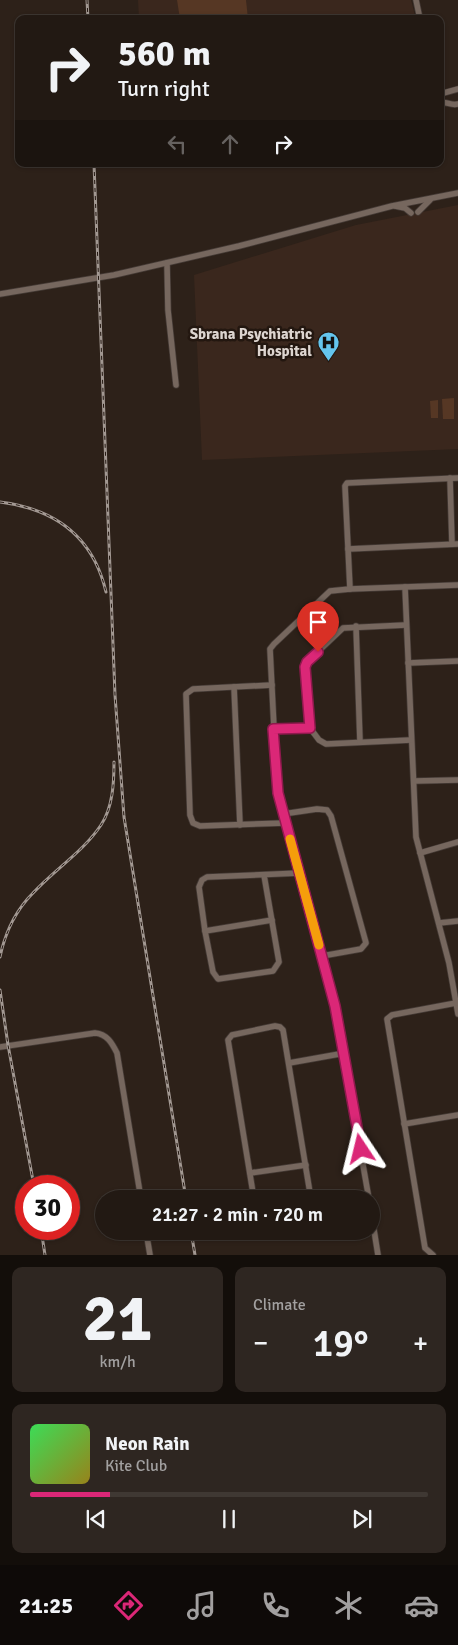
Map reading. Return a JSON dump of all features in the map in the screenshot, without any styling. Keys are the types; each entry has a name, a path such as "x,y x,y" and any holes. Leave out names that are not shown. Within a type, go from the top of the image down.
{"street":[{"path":"416,0 419,15"},
{"path":"444,93 458,89"},
{"path":"444,103 458,104"},
{"path":"0,294 106,277 239,246 392,206 458,193"},
{"path":"392,206 415,212 434,197"},
{"path":"168,263 168,310 176,384"},
{"path":"348,549 455,544 450,478"},
{"path":"350,589 345,486 347,483 458,478"},
{"path":"367,1190 335,1006 276,788 270,649 325,594 332,591 458,585"},
{"path":"405,587 416,837 449,963 458,1014"},
{"path":"406,625 356,626 340,629 306,664 310,728 324,744 411,740"},
{"path":"356,626 360,742"},
{"path":"408,663 458,661"},
{"path":"272,685 193,689 186,694 190,815 193,823 200,826 286,823"},
{"path":"234,687 240,826"},
{"path":"273,729 310,728"},
{"path":"414,781 458,780"},
{"path":"283,814 325,810 330,813 334,825 366,943 361,949 322,956"},
{"path":"420,853 458,842"},
{"path":"264,875 279,962 273,971 218,979 213,972 205,931 199,887 202,880 207,877 300,873"},
{"path":"205,931 272,920"},
{"path":"439,923 458,921"},
{"path":"433,1255 425,1248 388,1018 392,1015 456,1003"},
{"path":"253,1190 229,1038 232,1035 276,1026 283,1030 310,1190"},
{"path":"0,1047 95,1033 103,1035 109,1040 117,1053 140,1190"},
{"path":"289,1063 344,1053"},
{"path":"404,1124 458,1115"},
{"path":"250,1173 306,1165"},
{"path":"148,1240 150,1255"},
{"path":"376,1240 378,1255"}],"shaded area":[{"path":"138,0 411,0 415,15 139,15"},
{"path":"177,0 246,0 248,15 179,15"},
{"name":"Sbrana Psychiatric Hospital","path":"458,205 458,449 202,460 194,275 356,225"},
{"path":"454,398 454,419 443,419 442,399"},
{"path":"438,400 438,418 431,418 430,401"}],"railway":[{"path":"87,0 88,15"},
{"path":"94,167 115,695 124,817 185,1190"},
{"path":"0,502 38,511 69,529 92,555 106,592"},
{"path":"0,957 8,931 21,907 41,884 86,844 101,825 110,802 114,762"},
{"path":"0,990 32,1175"},
{"path":"43,1240 45,1255"},
{"path":"192,1240 195,1255"}],"slow traffic":[{"path":"290,839 319,945"}],"place":[{"name":"Sbrana Psychiatric Hospital","path":"328,362"}],"route":[{"path":"318,652 307,662 305,667 310,728 273,729 276,788 335,1006 361,1149"}]}
